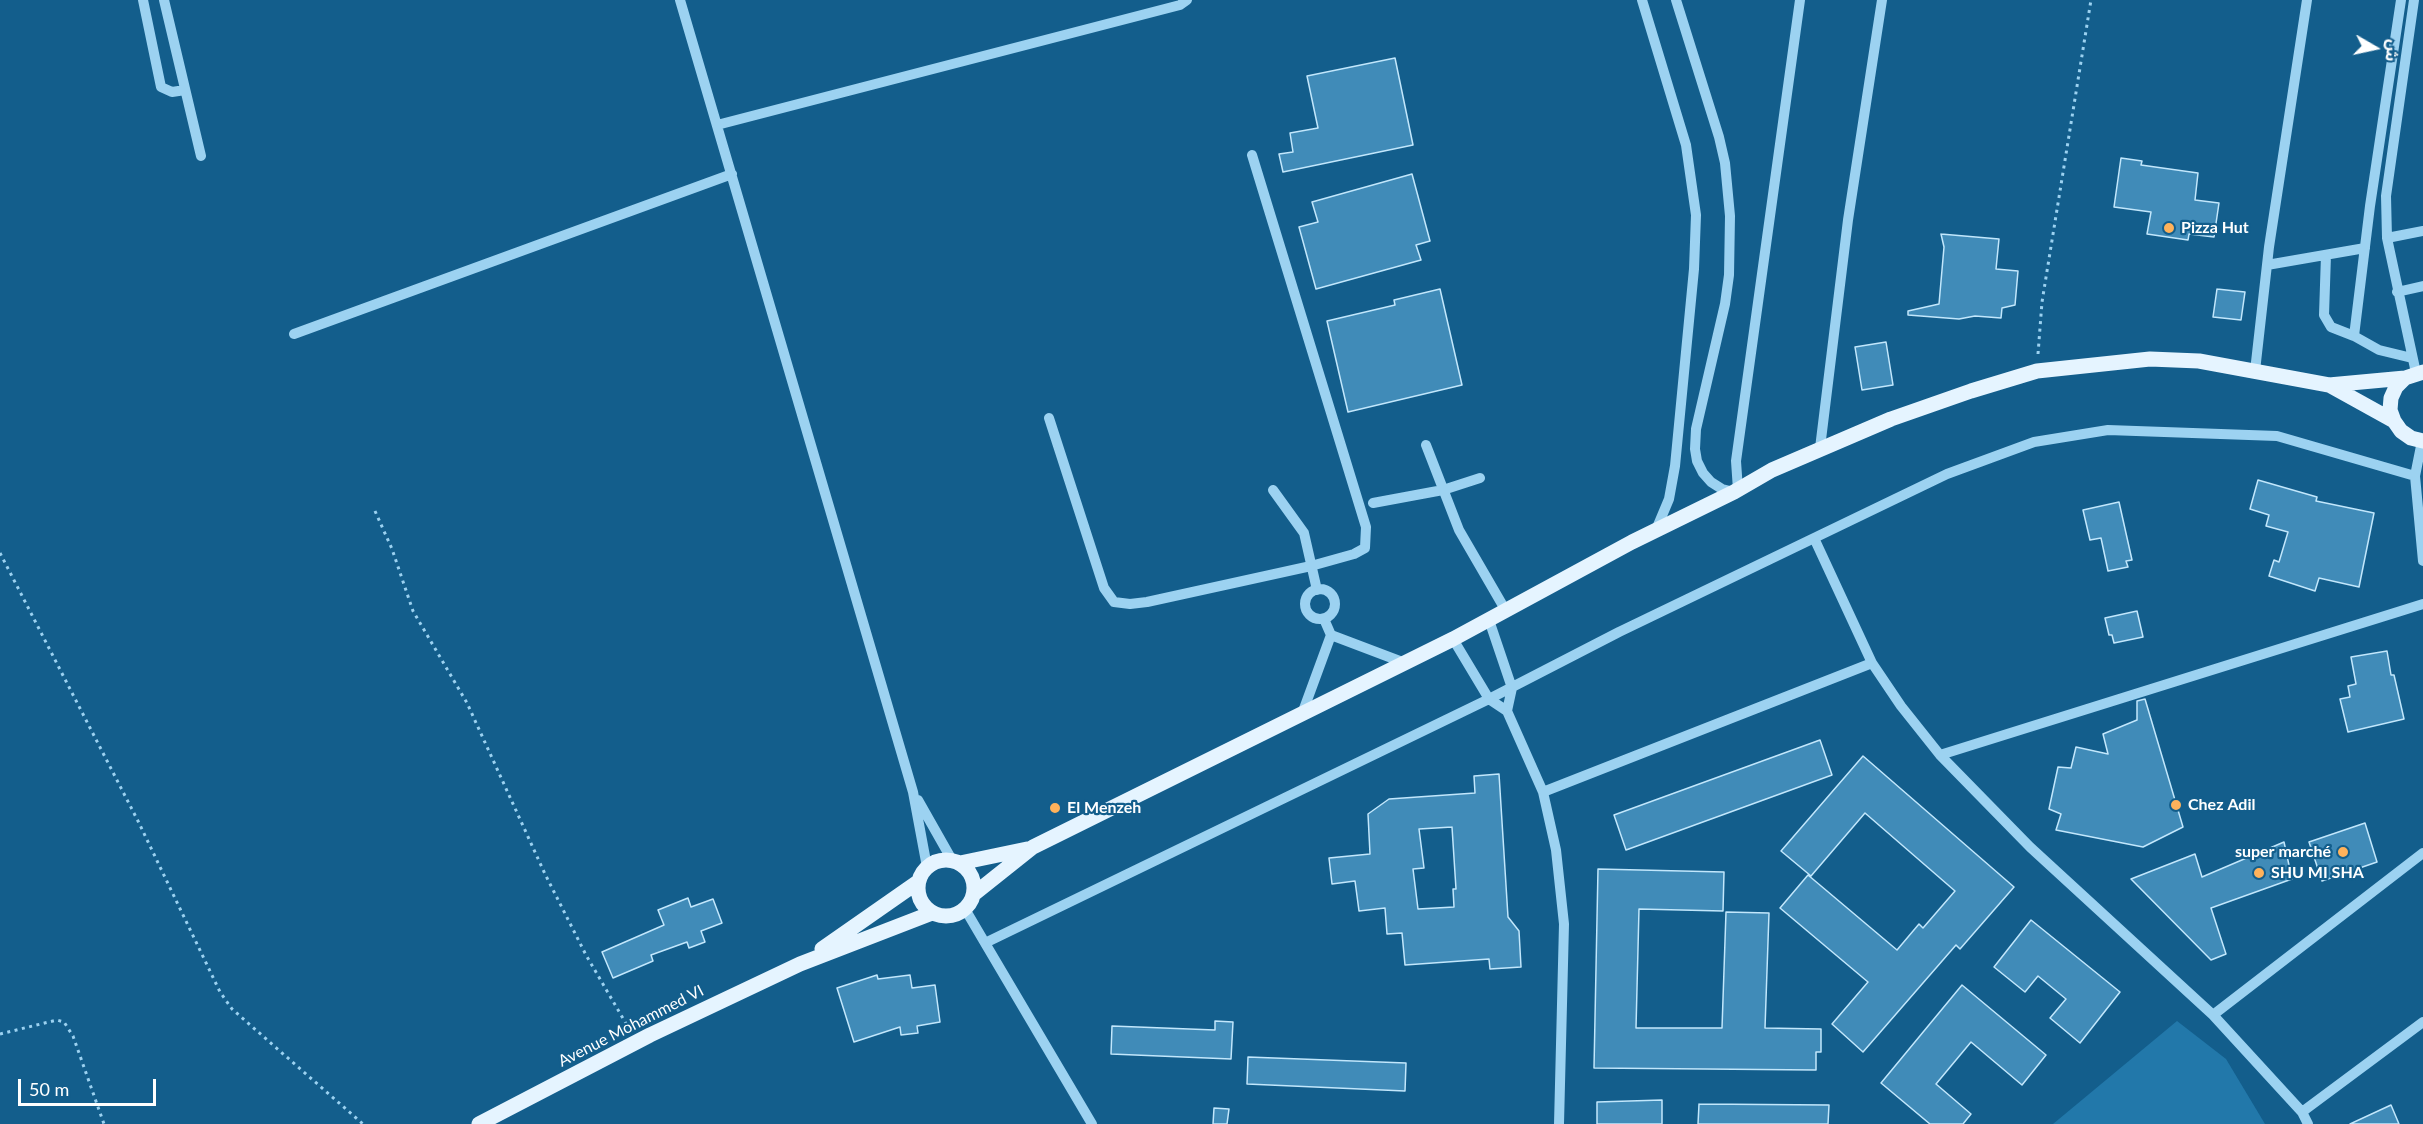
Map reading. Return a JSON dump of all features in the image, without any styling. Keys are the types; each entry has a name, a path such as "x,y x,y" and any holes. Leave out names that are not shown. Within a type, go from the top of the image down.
{"main road":[{"path":"800,964 932,913 949,916 965,909 974,894 1033,847 1453,639 1772,470 1820,448 1911,412 2037,371 2150,359 2199,361 2329,385 2394,422 2410,438 2423,441"},
{"path":"2329,385 2414,370"},
{"path":"2394,422 2391,398 2396,387 2414,370"},
{"path":"800,964 918,882 927,867 934,862 956,862 1033,847"},
{"path":"956,862 971,876 974,894"},
{"path":"918,882 920,900 932,913"},
{"name":"Avenue Mohammed VI","path":"479,1124 636,1042 800,964"}],"street":[{"path":"143,0 161,87 172,92 185,90"},
{"path":"164,0 201,156"},
{"path":"680,0 913,792 927,867"},
{"path":"717,125 1180,5 1187,0"},
{"path":"1642,0 1686,145 1696,215 1694,270 1673,483 1656,530"},
{"path":"1676,0 1719,137 1725,163 1730,216 1729,275 1725,304 1696,429 1695,448 1697,461 1703,472 1717,485 1736,491 1736,461 1800,0"},
{"path":"1820,448 1848,220 1882,0"},
{"path":"2255,372 2267,265 2307,0"},
{"path":"2354,336 2402,0"},
{"path":"2414,0 2386,196 2388,238 2414,370"},
{"path":"1049,418 1104,588 1114,602 1130,604 1147,602 1311,566 1354,554 1365,548 1366,527 1252,155"},
{"path":"294,334 732,174"},
{"path":"2388,238 2423,231"},
{"path":"2267,265 2365,248"},
{"path":"2326,255 2324,315 2331,327 2354,336 2414,370"},
{"path":"2397,292 2423,286"},
{"path":"1678,429 1696,429"},
{"path":"985,943 1512,688 1618,632 1947,474 2034,442 2108,430 2277,436 2415,476"},
{"path":"2423,441 2415,476 2423,561"},
{"path":"1426,445 1459,530 1506,611"},
{"path":"1373,502 1443,490 1480,477"},
{"path":"1273,490 1304,533 1317,590"},
{"path":"1814,538 1872,663 1901,706 1940,755 2030,847 2213,1015 2302,1112 2308,1124"},
{"path":"1317,590 1307,598 1305,604 1311,616 1324,619"},
{"path":"1317,590 1330,593 1335,604 1334,611 1324,619"},
{"path":"1940,755 2423,604"},
{"path":"1302,714 1331,635 1324,619"},
{"path":"1489,620 1512,688 1507,711"},
{"path":"1331,635 1405,663"},
{"path":"1453,639 1489,699 1507,711 1543,792 1556,850 1564,924 1559,1124"},
{"path":"1543,792 1872,663"},
{"path":"913,792 956,862"},
{"path":"2213,1015 2423,853"},
{"path":"965,909 1092,1124"},
{"path":"2302,1112 2422,1027"}],"path":[{"path":"2037,371 2042,302 2091,0"},
{"path":"375,511 392,549 413,611 467,703 576,935 636,1042"},
{"path":"0,553 138,821 220,992 232,1009 363,1124"},
{"path":"0,1034 57,1020 64,1022 73,1036 104,1124"}],"shaded area":[{"path":"2177,1021 2226,1059 2265,1124 2053,1124"}],"building":[{"path":"1395,58 1413,145 1283,172 1279,154 1293,152 1290,133 1318,128 1307,76"},
{"path":"2121,158 2142,161 2141,165 2198,173 2195,200 2219,203 2214,237 2189,234 2188,240 2147,234 2151,212 2114,207"},
{"path":"1412,174 1430,241 1416,245 1421,260 1316,289 1299,227 1318,222 1312,202"},
{"path":"1941,234 1999,239 1996,269 2018,271 2015,305 2002,308 2001,318 1975,316 1959,319 1908,315 1908,311 1939,304 1944,247"},
{"path":"1440,289 1462,385 1348,412 1327,321 1395,305 1394,300"},
{"path":"2217,289 2245,292 2241,320 2213,317"},
{"path":"1886,342 1893,385 1862,390 1855,347"},
{"path":"2258,480 2317,497 2316,501 2374,513 2359,587 2319,578 2315,591 2269,576 2274,560 2279,562 2288,532 2266,526 2269,515 2250,509"},
{"path":"2119,502 2132,560 2126,561 2128,567 2108,571 2101,538 2090,540 2083,510"},
{"path":"2137,611 2143,637 2114,643 2112,635 2109,635 2105,618"},
{"path":"2387,651 2391,675 2394,675 2404,719 2348,732 2340,699 2350,697 2348,686 2356,684 2351,657"},
{"path":"2145,699 2183,827 2143,847 2056,830 2061,814 2049,809 2058,767 2071,768 2076,747 2108,754 2103,734 2137,720 2137,701"},
{"path":"1820,740 1832,775 1626,850 1614,815"},
{"path":"1863,756 2014,887 1960,949 1956,945 1863,1052 1832,1024 1868,982 1780,908 1808,875 1897,950 1919,924 1923,928 1955,891 1865,813 1811,876 1781,851"},
{"path":"1499,774 1508,917 1519,931 1521,967 1490,969 1489,959 1405,965 1402,933 1387,934 1385,908 1359,911 1355,881 1332,884 1329,858 1370,854 1368,814 1389,799 1475,793 1474,776","holes":["1452,827 1456,889 1453,889 1454,907 1418,909 1413,869 1424,868 1419,829"]},
{"name":"super marché","path":"2365,823 2377,862 2322,881 2309,842"},
{"path":"2284,842 2292,879 2211,908 2226,954 2211,960 2131,879 2195,854 2202,877"},
{"path":"1598,869 1724,872 1723,911 1639,909 1636,1028 1722,1028 1726,912 1769,913 1765,1028 1821,1029 1821,1052 1816,1052 1816,1070 1594,1068"},
{"path":"688,898 691,907 713,899 722,923 701,931 705,942 689,948 687,942 651,955 653,961 613,978 602,952 664,925 658,910"},
{"path":"2031,920 2120,992 2080,1043 2050,1018 2066,999 2038,976 2025,992 1994,967"},
{"path":"877,975 878,979 910,975 912,988 935,985 940,1022 917,1026 918,1033 901,1035 900,1027 854,1042 837,988"},
{"path":"1962,985 2046,1055 2022,1085 1971,1042 1936,1084 1971,1114 1963,1124 1930,1124 1881,1083"},
{"path":"1215,1021 1233,1022 1231,1059 1111,1054 1112,1026 1215,1030"},
{"path":"1248,1057 1406,1063 1405,1091 1247,1084"},
{"path":"1662,1100 1662,1124 1597,1124 1597,1102"},
{"path":"1699,1104 1829,1105 1828,1124 1698,1124"},
{"path":"2391,1105 2399,1124 2350,1124"},
{"path":"1214,1108 1229,1109 1227,1124 1213,1124"}],"place":[{"name":"Pizza Hut","path":"2169,228"},
{"name":"Chez Adil","path":"2176,805"},
{"name":"El Menzeh","path":"1055,808"},
{"name":"super marché","path":"2343,852"},
{"name":"SHU MI SHA","path":"2259,873"}]}
